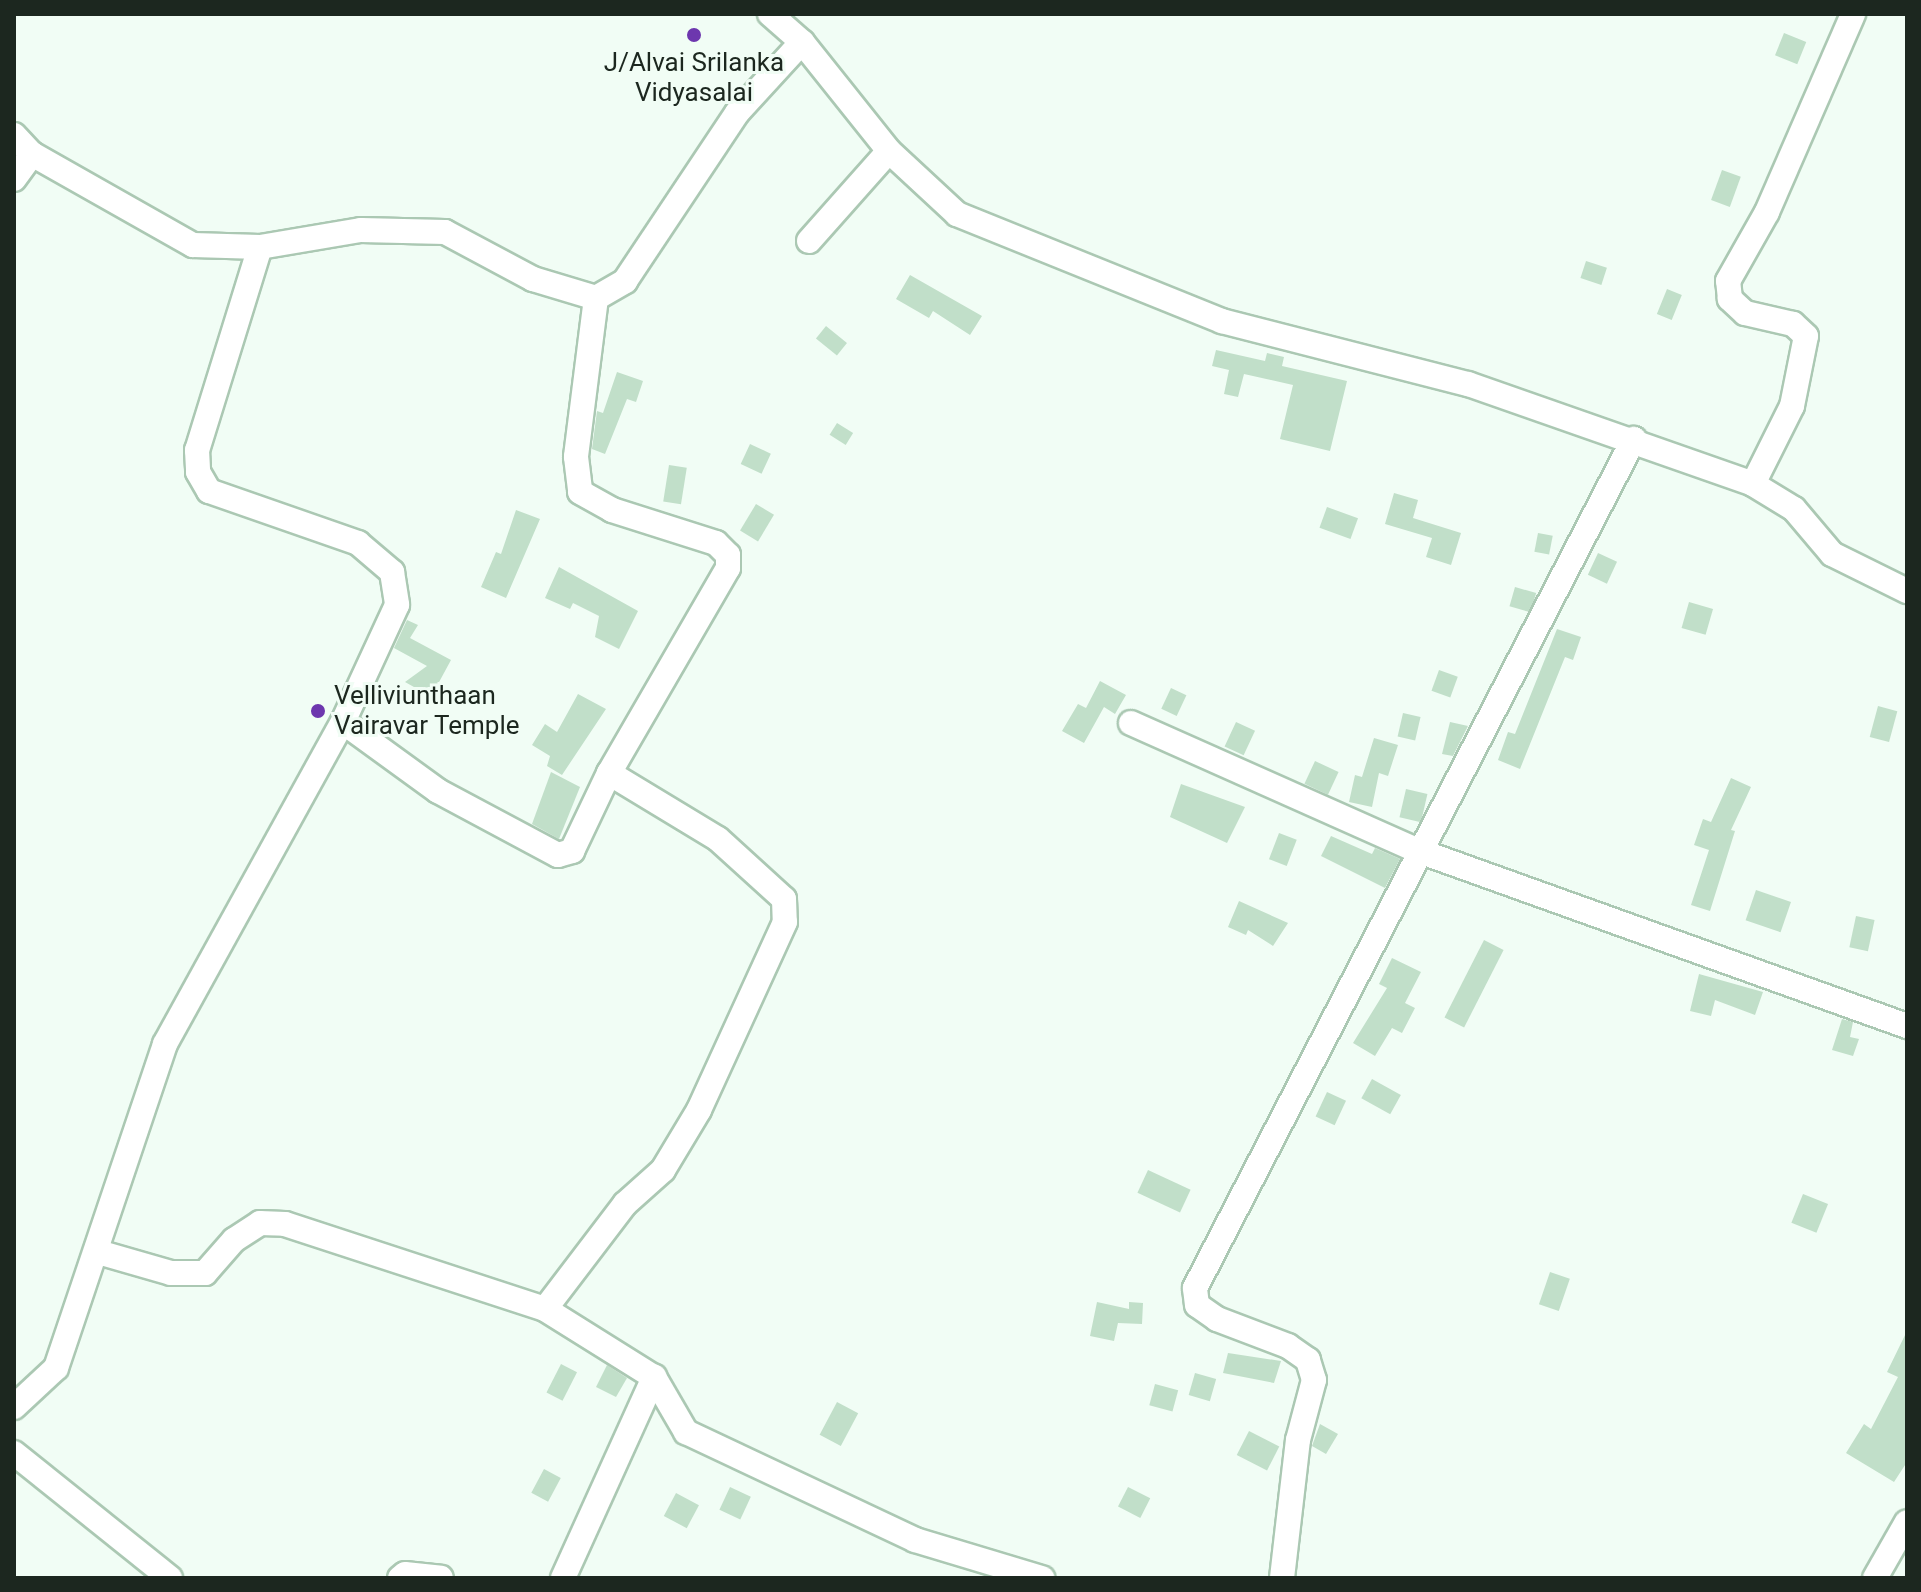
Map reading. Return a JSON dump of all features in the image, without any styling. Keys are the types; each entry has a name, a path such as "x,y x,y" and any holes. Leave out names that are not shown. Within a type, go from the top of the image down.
{"street":[{"path":"769,14 802,42 889,151 957,214 1222,321 1468,384 1634,439 1753,484 1794,509 1832,554 1907,591"},
{"path":"1753,484 1792,406 1806,336 1793,324 1745,313 1730,299 1728,281 1767,212 1853,14"},
{"path":"14,135 32,154 193,245 260,247 361,230 445,232 533,279 596,298 625,281 737,113 802,42"},
{"path":"809,241 889,151"},
{"path":"14,179 32,154"},
{"path":"14,1407 56,1368 98,1252 165,1044 343,722 397,605 392,572 358,543 209,491 198,472 197,450 260,247"},
{"path":"343,722 438,791 558,855 572,851 609,773 728,568 728,555 716,543 612,510 580,492 576,457 596,298"},
{"path":"1282,1578 1298,1440 1314,1380 1308,1360 1288,1346 1217,1319 1197,1305 1195,1288 1634,439"},
{"path":"1131,723 1419,851 1907,1026"},
{"path":"545,1309 625,1204 663,1170 699,1110 785,922 784,899 718,839 609,773"},
{"path":"98,1252 171,1273 205,1273 234,1240 260,1223 285,1224 545,1309 654,1377 686,1432 915,1540 1042,1578"},
{"path":"563,1578 654,1377"},
{"path":"14,1453 170,1578"},
{"path":"1875,1578 1907,1522"},
{"path":"400,1578 441,1578"}],"building":[{"path":"1784,33 1806,42 1797,64 1775,55"},
{"path":"1722,170 1741,177 1730,207 1711,200"},
{"path":"1586,261 1607,268 1601,285 1580,278"},
{"path":"910,275 982,316 970,335 933,311 929,318 896,299"},
{"path":"1667,289 1682,295 1672,320 1657,314"},
{"path":"826,326 847,343 837,355 816,338"},
{"path":"1216,350 1265,361 1267,353 1284,357 1282,366 1347,381 1330,451 1280,439 1293,385 1244,374 1238,397 1224,394 1229,370 1212,366"},
{"path":"617,372 643,381 636,402 627,399 605,454 592,449 597,411 603,413"},
{"path":"837,423 853,433 846,445 830,435"},
{"path":"750,444 771,454 762,474 741,464"},
{"path":"669,465 687,468 681,504 663,502"},
{"path":"1394,493 1418,500 1413,518 1461,533 1451,565 1426,557 1432,538 1385,524"},
{"path":"756,504 774,515 758,541 740,531"},
{"path":"1327,507 1358,518 1350,539 1319,528"},
{"path":"516,510 540,519 506,598 481,587 496,552 501,554"},
{"path":"1538,533 1553,536 1549,555 1534,552"},
{"path":"1598,553 1617,562 1607,584 1588,575"},
{"path":"559,567 638,611 619,649 595,637 599,616 573,603 570,609 545,598"},
{"path":"1515,587 1536,593 1531,612 1509,606"},
{"path":"1689,602 1713,609 1706,635 1682,628"},
{"path":"407,620 418,625 410,638 451,660 438,684 439,701 405,682 427,666 394,648"},
{"path":"1557,629 1581,637 1573,660 1565,657 1520,769 1498,760 1508,732 1515,734"},
{"path":"1439,670 1458,677 1450,698 1431,691"},
{"path":"1100,681 1126,695 1115,714 1104,707 1084,743 1062,731 1078,704 1086,708"},
{"path":"1171,688 1186,695 1177,716 1161,709"},
{"path":"578,694 606,709 562,775 547,766 550,756 532,745 545,724 557,732"},
{"path":"1878,706 1897,711 1889,742 1870,737"},
{"path":"1403,713 1421,717 1415,740 1398,736"},
{"path":"1236,722 1255,731 1244,755 1225,746"},
{"path":"1450,722 1468,726 1453,756 1442,754"},
{"path":"1374,738 1398,745 1388,776 1379,773 1372,807 1349,802 1355,775 1362,777"},
{"path":"1315,761 1339,772 1328,795 1304,784"},
{"path":"551,772 580,787 559,839 532,824"},
{"path":"1731,778 1751,787 1731,830 1735,831 1710,911 1691,905 1709,850 1694,845 1703,819 1711,822"},
{"path":"1181,784 1245,807 1227,843 1170,817"},
{"path":"1406,789 1427,794 1421,822 1399,817"},
{"path":"1279,833 1297,840 1287,866 1269,859"},
{"path":"1331,836 1372,854 1375,848 1400,859 1385,888 1321,856"},
{"path":"1756,890 1791,902 1781,932 1746,920"},
{"path":"1239,901 1288,923 1273,946 1248,930 1246,935 1228,927"},
{"path":"1856,916 1875,920 1868,951 1849,947"},
{"path":"1484,940 1504,950 1464,1028 1445,1018"},
{"path":"1392,958 1421,972 1405,1003 1415,1008 1402,1033 1392,1028 1375,1056 1353,1043 1387,988 1379,984"},
{"path":"1699,974 1763,992 1755,1015 1715,1000 1711,1016 1690,1011"},
{"path":"1842,1019 1853,1022 1850,1037 1859,1039 1853,1056 1832,1050"},
{"path":"1372,1079 1401,1095 1390,1114 1361,1098"},
{"path":"1327,1092 1346,1101 1335,1125 1316,1116"},
{"path":"1148,1170 1191,1190 1180,1213 1137,1193"},
{"path":"1803,1194 1828,1204 1816,1233 1791,1223"},
{"path":"1550,1272 1570,1279 1559,1311 1539,1304"},
{"path":"1097,1302 1129,1309 1129,1302 1143,1303 1142,1324 1118,1323 1114,1341 1090,1336"},
{"path":"1907,1331 1907,1462 1894,1482 1846,1453 1864,1424 1871,1429 1898,1377 1887,1372"},
{"path":"1228,1353 1281,1361 1274,1383 1223,1373"},
{"path":"561,1364 577,1372 563,1401 546,1393"},
{"path":"607,1365 627,1378 616,1397 596,1387"},
{"path":"1195,1373 1216,1379 1210,1401 1189,1395"},
{"path":"1155,1384 1178,1390 1172,1411 1149,1405"},
{"path":"837,1402 858,1413 841,1446 820,1435"},
{"path":"1320,1424 1338,1434 1326,1454 1312,1446"},
{"path":"1249,1431 1279,1446 1267,1470 1237,1455"},
{"path":"544,1469 561,1478 548,1502 531,1493"},
{"path":"730,1487 751,1497 740,1519 719,1510"},
{"path":"1128,1487 1150,1498 1140,1518 1118,1507"},
{"path":"676,1493 699,1505 687,1528 664,1516"}],"place":[{"name":"J/Alvai Srilanka Vidyasalai","path":"694,35"},
{"name":"Velliviunthaan Vairavar Temple","path":"318,711"}]}
